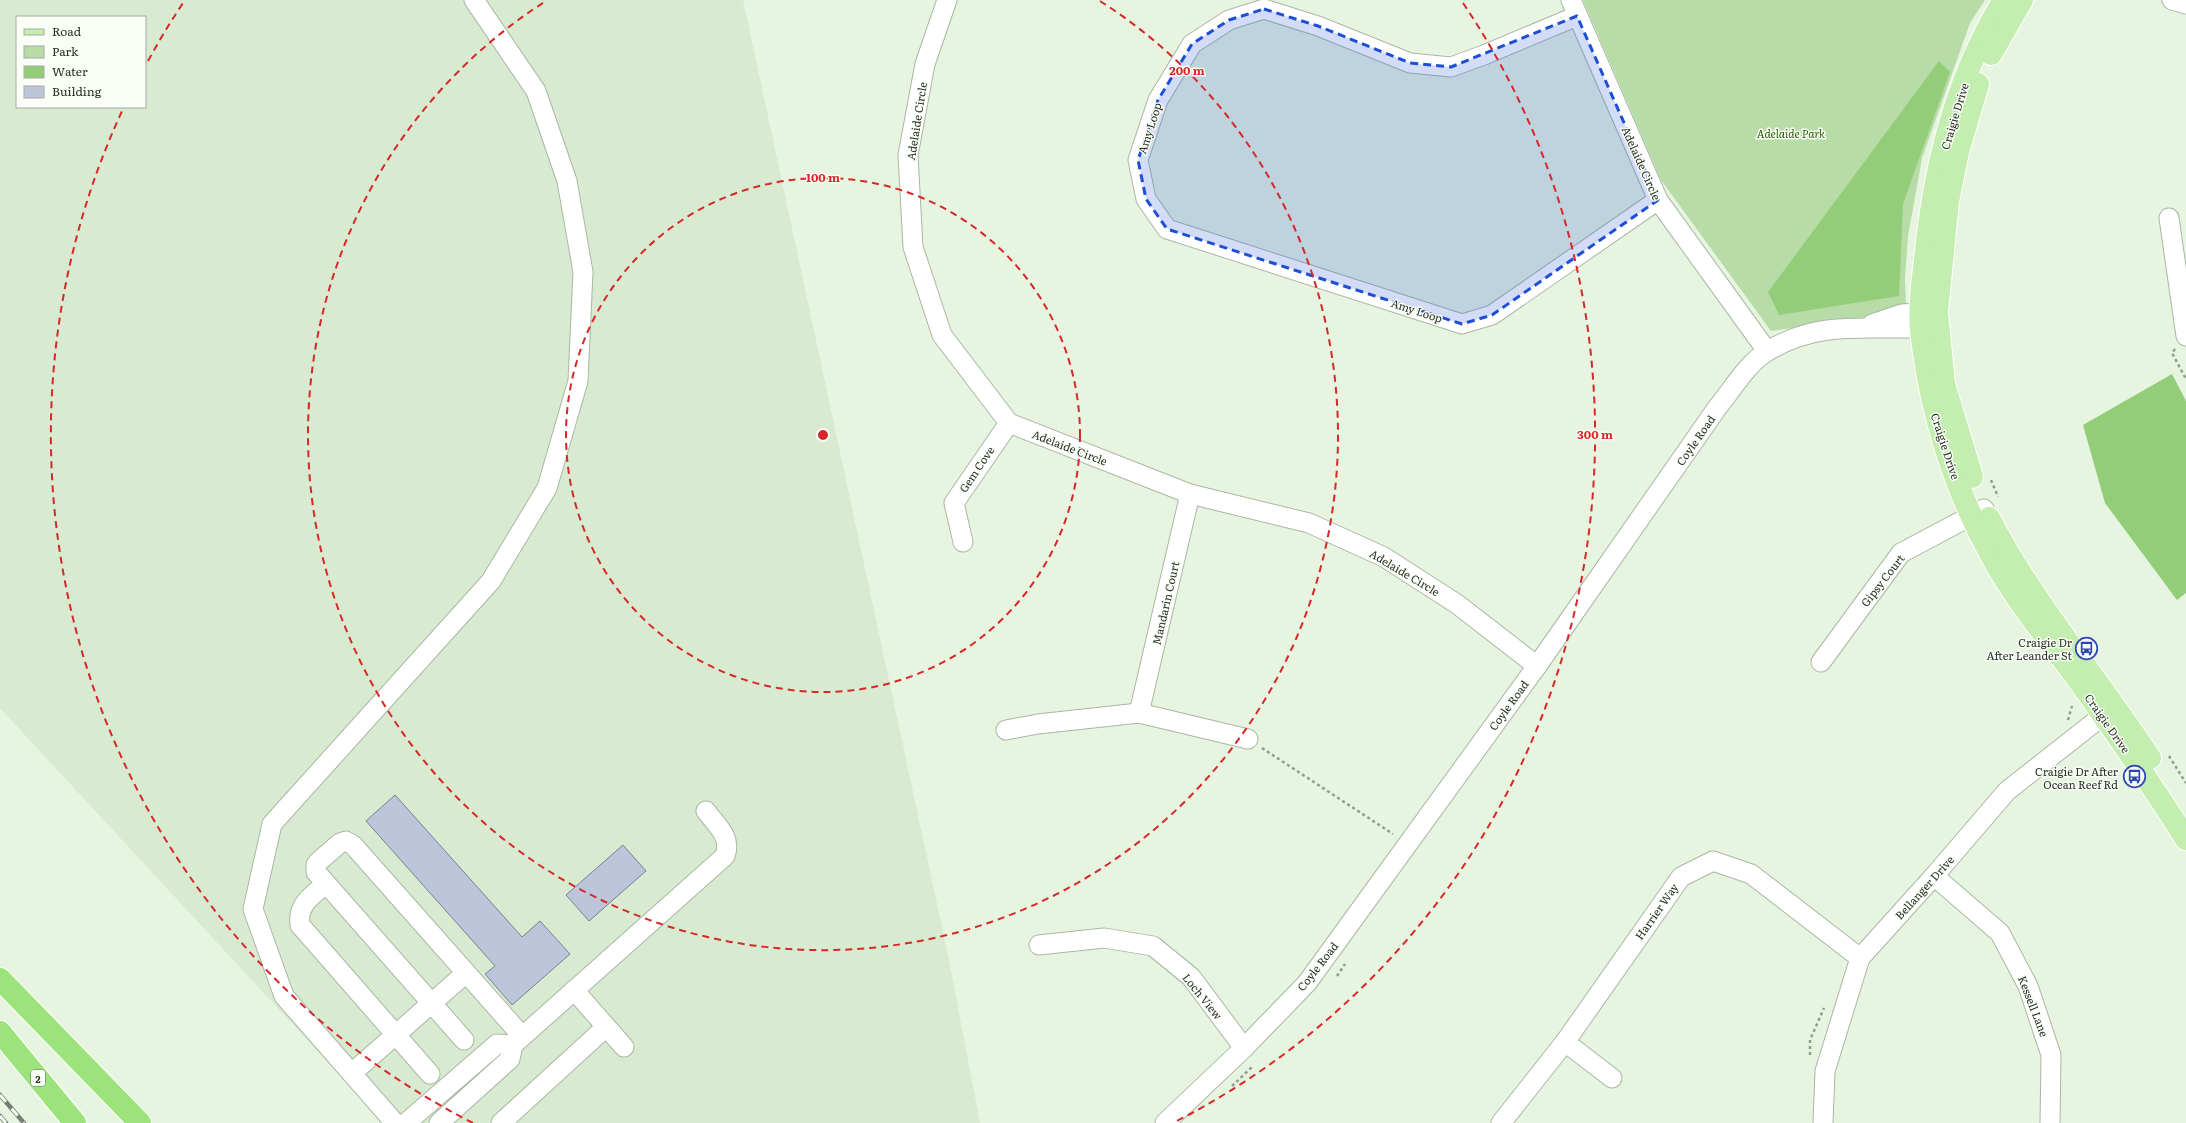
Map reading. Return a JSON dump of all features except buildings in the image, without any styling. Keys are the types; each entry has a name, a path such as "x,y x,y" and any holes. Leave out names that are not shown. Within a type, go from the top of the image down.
{"highway":[{"path":"0,979 140,1123"},
{"name":"2","path":"0,1032 75,1123"}],"main road":[{"name":"Craigie Drive","path":"2004,0 1976,52 1952,117 1929,217 1920,295 1929,320 1944,384 1966,462 1985,509 2004,547 2110,710 2186,839"},
{"name":"Craigie Drive","path":"1929,320 1944,226 1958,152 1979,81 2003,31 2022,0"},
{"name":"Craigie Drive","path":"2110,710 2186,812"}],"street":[{"path":"396,1123 284,996 253,909 272,824 491,580 547,488 578,381 583,272 567,181 536,91 474,0"},
{"name":"Adelaide Circle","path":"947,0 925,64 908,155 913,247 942,335 1009,423 1190,494 1309,523 1384,557 1457,604 1537,666"},
{"path":"2172,0 2186,4"},
{"name":"Adelaide Circle","path":"1574,8 1658,200 1767,351"},
{"name":"Amy Loop","path":"1574,8 1484,55 1451,67 1410,63 1318,26 1264,9 1229,20 1192,44 1158,100 1138,160 1146,199 1167,229 1462,324 1492,315 1658,200"},
{"path":"2169,218 2185,336"},
{"name":"Coyle Road","path":"1165,1123 1244,1048 1307,983 1537,666 1717,408 1750,368 1767,351 1817,330 1867,326 1905,330 1929,320"},
{"name":"Gem Cove","path":"963,542 954,503 1009,423"},
{"name":"Mandarin Court","path":"1139,713 1190,494"},
{"name":"Gipsy Court","path":"1821,662 1901,553 1985,509"},
{"name":"Bellanger Drive","path":"1823,1123 1825,1071 1860,958 1934,876 2007,791 2110,710"},
{"path":"1006,730 1038,724 1139,713 1248,739"},
{"path":"439,1123 510,1059 517,1040 725,856 728,847 727,840 706,811"},
{"path":"464,1040 316,872 316,865 340,843 350,842 466,973 517,1040"},
{"name":"Harrier Way","path":"1501,1123 1565,1042 1680,877 1713,862 1751,874 1860,958"},
{"name":"Kessell Lane","path":"1934,876 2000,933 2028,986 2052,1055 2050,1123"},
{"path":"326,884 305,902 300,912 300,925 430,1074"},
{"name":"Loch View","path":"1039,945 1104,938 1153,946 1191,978 1244,1048"},
{"path":"352,1073 466,973"},
{"path":"574,990 624,1047"},
{"path":"501,1123 606,1027"},
{"path":"406,1123 496,1044 517,1040"},
{"path":"1565,1042 1612,1078"}],"path":[{"path":"2185,336 2172,353 2186,379"},
{"path":"1985,509 1990,476"},
{"path":"1248,739 1408,844"},
{"path":"2167,752 2186,783"}],"highlighted area":[{"path":"1264,9 1318,26 1410,63 1451,67 1577,16 1658,200 1492,315 1462,324 1167,229 1146,199 1138,160 1158,100 1192,44 1229,20"}],"shaded area":[{"path":"0,0 743,0 948,955 980,1123 384,1123 0,708"}],"green space":[{"name":"Adelaide Park","path":"1583,0 1985,0 1970,23 1922,158 1908,236 1905,278 1906,311 1771,331 1661,180"}],"water":[{"path":"1939,61 1950,72 1903,204 1899,296 1779,315 1768,292"},
{"path":"2172,374 2186,401 2186,593 2177,600 2105,503 2083,425"}],"railway":[{"path":"0,1095 24,1123"},
{"path":"0,1116 6,1123"}],"place":[{"name":"Craigie Dr After Leander St","path":"2087,648"},
{"name":"Craigie Dr After Ocean Reef Rd","path":"2134,777"}]}
